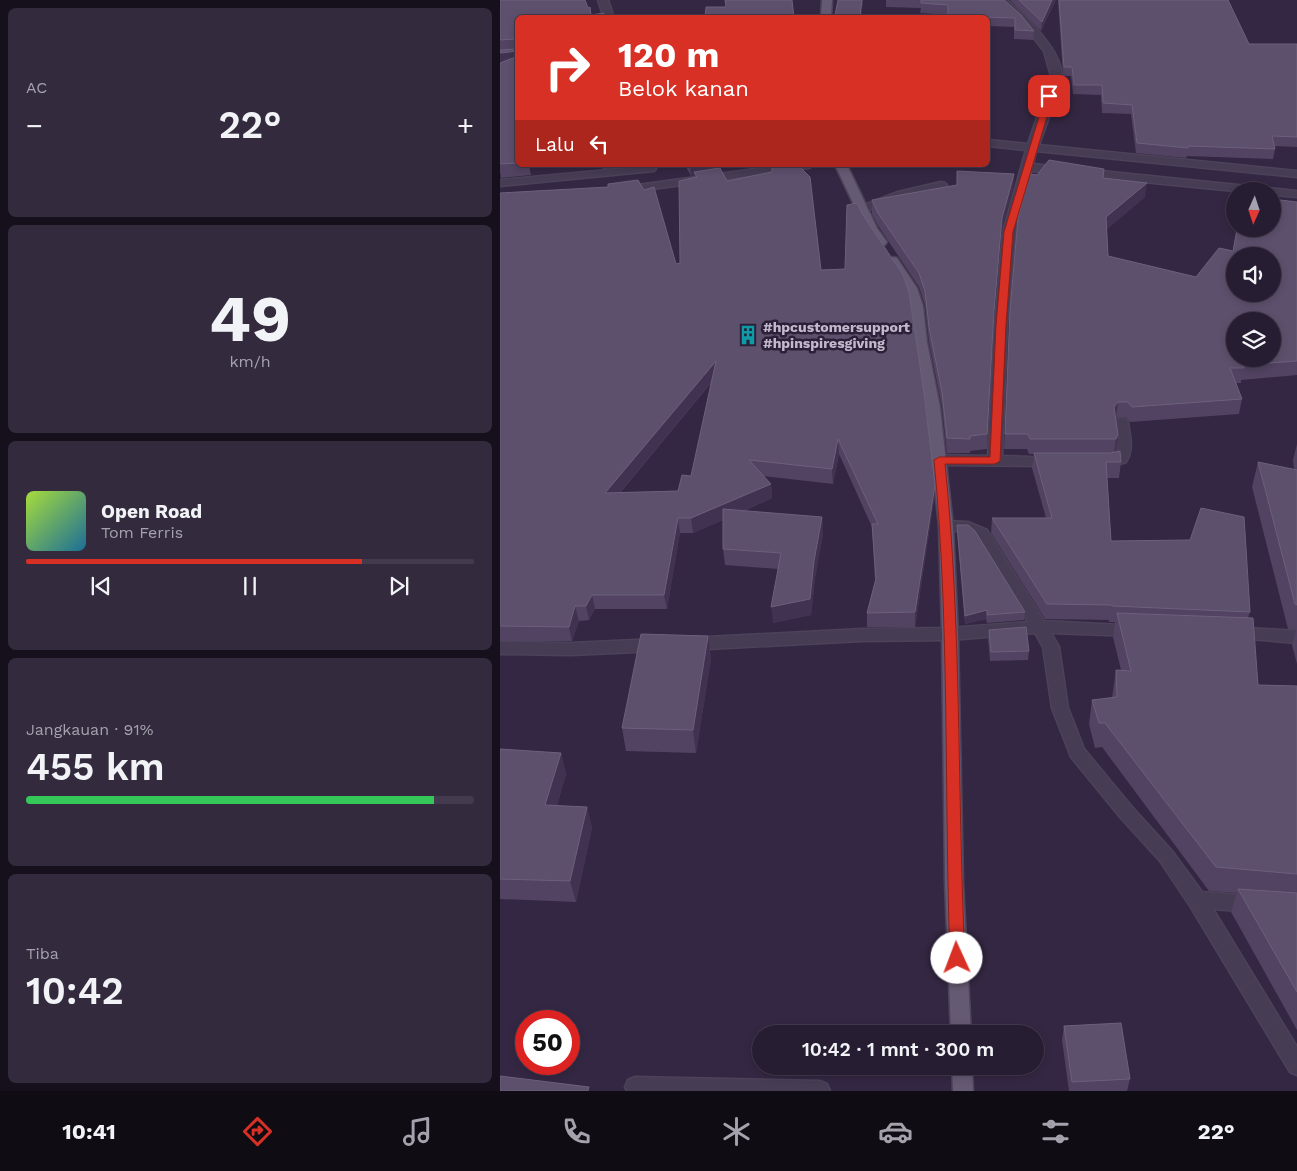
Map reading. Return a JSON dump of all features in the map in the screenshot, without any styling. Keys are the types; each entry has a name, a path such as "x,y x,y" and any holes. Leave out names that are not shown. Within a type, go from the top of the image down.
{"main road":[{"path":"826,15 827,0"},
{"path":"842,167 871,228 911,288 917,306 921,342 933,407 946,526 950,634 954,882 961,1025"},
{"path":"962,1075 963,1091"}],"street":[{"path":"603,0 608,15"},
{"path":"995,461 1001,325 1008,232 1056,76 1049,51 1025,21 1002,0"},
{"path":"990,143 1032,149 1297,174"},
{"path":"1027,166 1297,194"},
{"path":"500,183 653,177 685,182 794,167"},
{"path":"610,192 653,177"},
{"path":"863,209 902,194 941,185"},
{"path":"1090,462 1108,462 1121,459 1125,450 1122,422"},
{"path":"939,460 1071,462"},
{"path":"946,526 973,527 981,532 1050,647 1060,708 1077,752 1126,812 1166,856 1197,900 1297,1065"},
{"path":"500,648 571,649 862,635 950,634 1039,627 1148,630"},
{"path":"1214,633 1297,638"},
{"path":"1197,900 1270,905"},
{"path":"635,1087 820,1091"}],"building":[{"path":"500,0 585,0 588,8 590,7 591,15 515,15 515,39 500,40"},
{"path":"725,0 792,0 794,15 705,15 706,7 726,7"},
{"path":"838,0 862,0 860,15 835,15"},
{"path":"921,0 1004,0 1021,15 1034,31 1015,30 1015,18 990,17 990,15 948,15 948,5 921,3"},
{"path":"1019,0 1052,0 1042,22"},
{"path":"1059,0 1228,0 1249,44 1297,44 1297,137 1272,136 1275,149 1188,146 1188,148 1137,143 1132,105 1103,103 1102,85 1074,85 1072,67 1064,67"},
{"path":"515,49 515,51 500,53 500,50"},
{"path":"515,57 515,163 500,164 500,63"},
{"path":"1049,160 1104,169 1103,178 1147,183 1106,217 1108,256 1196,277 1219,248 1226,250 1226,302 1281,302 1281,247 1234,247 1235,238 1281,238 1281,200 1297,202 1297,361 1281,362 1281,312 1226,312 1226,367 1244,367 1230,368 1242,399 1132,407 1128,402 1118,402 1114,407 1118,435 1116,439 1030,439 1028,434 1005,434 1010,310 1018,218 1029,174 1037,175"},
{"path":"772,167 800,167 810,177 821,270 845,269 847,205 857,203 903,275 909,292 935,485 915,612 867,613 876,579 872,524 878,524 838,439 832,469 749,460 771,484 691,518 678,518 664,595 592,595 586,606 575,606 569,627 500,626 500,193 608,187 608,184 638,180 644,190 654,187 676,264 680,263 679,181 697,177 694,172 720,168 727,181 772,172","holes":["716,361 691,476 682,475 678,491 605,493"]},
{"path":"957,171 1014,174 1002,218 994,311 987,434 970,436 970,439 947,438 942,392 929,327 925,291 919,273 878,213 872,200 957,185"},
{"path":"1120,451 1121,462 1106,462 1111,541 1190,540 1201,508 1244,517 1250,612 1111,605 1047,604 992,518 1052,518 1034,453 1110,453"},
{"path":"1258,462 1297,470 1297,605 1295,604"},
{"path":"723,509 822,517 814,561 810,599 771,607 781,553 723,549"},
{"path":"957,525 968,525 975,531 1025,612 987,615 987,610 965,616"},
{"path":"1117,613 1253,618 1258,685 1297,686 1297,874 1216,867 1105,723 1099,723 1092,700 1117,697 1116,670 1131,671"},
{"path":"1026,627 1029,651 991,652 989,630"},
{"path":"641,634 708,636 693,730 622,728"},
{"path":"500,749 561,753 545,805 587,807 570,881 500,879"},
{"path":"1238,889 1297,893 1297,992"},
{"path":"1121,1023 1130,1079 1072,1082 1064,1026"},
{"path":"500,1076 589,1087 588,1091 500,1091"}],"place":[{"name":"#hpcustomersupport #hpinspiresgiving","path":"748,335"}],"route":[{"path":"957,958 949,583 946,526 939,460 995,461 1001,325 1008,232 1049,96"}]}
